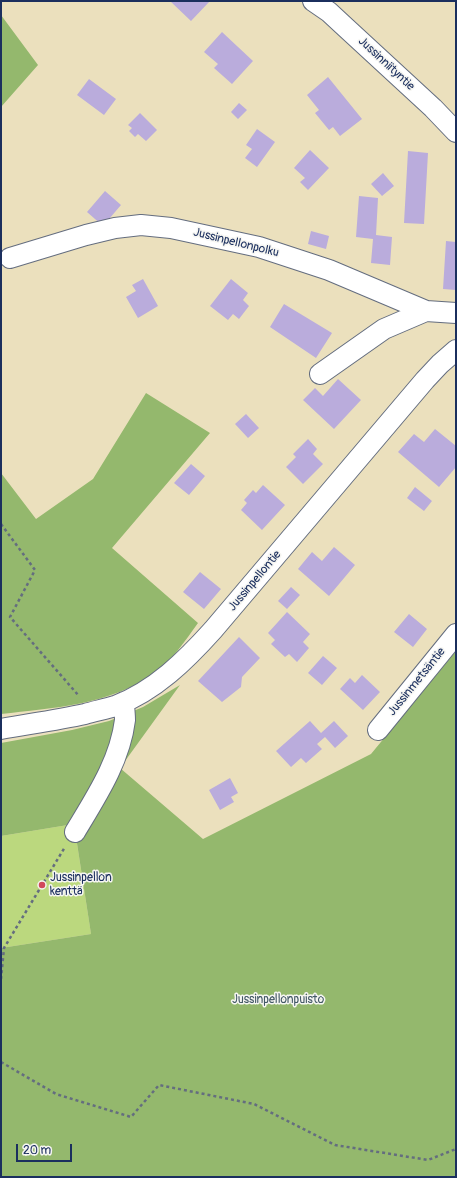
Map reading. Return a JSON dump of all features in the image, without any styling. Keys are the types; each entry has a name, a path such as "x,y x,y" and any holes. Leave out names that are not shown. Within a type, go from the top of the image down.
{"street":[{"name":"Jussinniityntie","path":"313,1 329,12 433,108 456,132"},
{"name":"Jussinpellonpolku","path":"10,258 86,235 115,228 141,225 171,228 259,247 329,270 426,311 456,313"},
{"path":"320,374 384,329 426,311"},
{"name":"Jussinpellontie","path":"1,729 69,718 115,706 158,683 178,667 214,630 425,380 456,350"},
{"name":"Jussinmetsäntie","path":"378,730 456,634"},
{"path":"75,832 96,798 117,752 125,718 124,702"}],"path":[{"path":"1,524 35,570 10,617 92,712"},
{"path":"1,979 4,948 75,832"},
{"path":"1,1062 56,1094 131,1117 159,1085 254,1104 335,1145 428,1160 456,1149"}],"green space":[{"path":"1,15 38,65 1,107"},
{"path":"146,393 210,433 112,548 198,623 178,650 160,669 136,684 99,699 60,707 1,714 1,473 36,519 93,479"},
{"name":"Jussinpellonpuisto","path":"456,651 456,1177 1,1177 1,948 91,934 74,824 1,836 1,743 72,730 109,721 143,707 180,685 120,768 203,839 371,754"},
{"name":"Jussinpellon kenttä","path":"74,824 91,934 1,948 1,836"}],"building":[{"path":"170,1 210,1 191,21"},
{"path":"222,32 253,61 232,84 214,68 218,64 204,52"},
{"path":"328,77 362,119 340,136 333,127 329,130 315,113 319,110 307,95"},
{"path":"89,79 116,99 104,115 77,95"},
{"path":"239,103 247,110 238,119 231,112"},
{"path":"140,113 157,130 146,141 138,134 135,137 129,131 132,128 128,125"},
{"path":"257,129 275,142 257,167 245,158 252,149 246,145"},
{"path":"310,150 329,168 308,190 300,182 305,178 294,168"},
{"path":"408,151 428,153 424,224 404,223"},
{"path":"383,173 394,186 382,196 371,184"},
{"path":"105,191 121,205 103,226 87,212"},
{"path":"359,196 378,198 376,235 392,237 390,265 371,263 373,239 356,237"},
{"path":"311,231 329,236 326,249 308,244"},
{"path":"446,241 456,242 456,290 443,289"},
{"path":"143,279 158,306 138,318 126,297 136,291 132,285"},
{"path":"231,279 248,293 243,300 249,306 239,319 233,314 228,320 210,306"},
{"path":"284,304 332,333 316,358 270,327"},
{"path":"338,379 361,400 334,429 303,400 315,388 323,396"},
{"path":"246,414 259,428 248,438 235,424"},
{"path":"435,429 456,446 456,467 439,487 398,452 414,434 424,442"},
{"path":"308,439 317,449 313,454 323,464 303,484 286,467 296,457 293,454"},
{"path":"191,464 205,476 189,495 174,483"},
{"path":"263,485 285,505 262,530 241,510 247,503 244,500 253,490 256,493"},
{"path":"415,487 432,501 424,511 407,498"},
{"path":"334,547 355,565 329,596 298,569 312,552 322,561"},
{"path":"200,572 221,589 204,609 183,592"},
{"path":"291,587 300,595 287,609 278,601"},
{"path":"287,612 310,634 303,642 309,648 297,662 289,654 285,657 271,644 275,640 268,633"},
{"path":"409,614 427,629 413,647 394,632"},
{"path":"239,637 260,658 242,677 241,687 222,702 198,681"},
{"path":"323,656 337,668 322,685 308,673"},
{"path":"362,675 380,692 363,710 340,689 350,678 355,683"},
{"path":"310,721 321,733 334,721 348,736 335,748 325,737 317,744 322,749 306,763 301,758 291,767 276,751"},
{"path":"230,778 238,793 231,797 234,802 220,810 209,790"}],"place":[{"name":"Jussinpellon kenttä","path":"42,885"}]}
